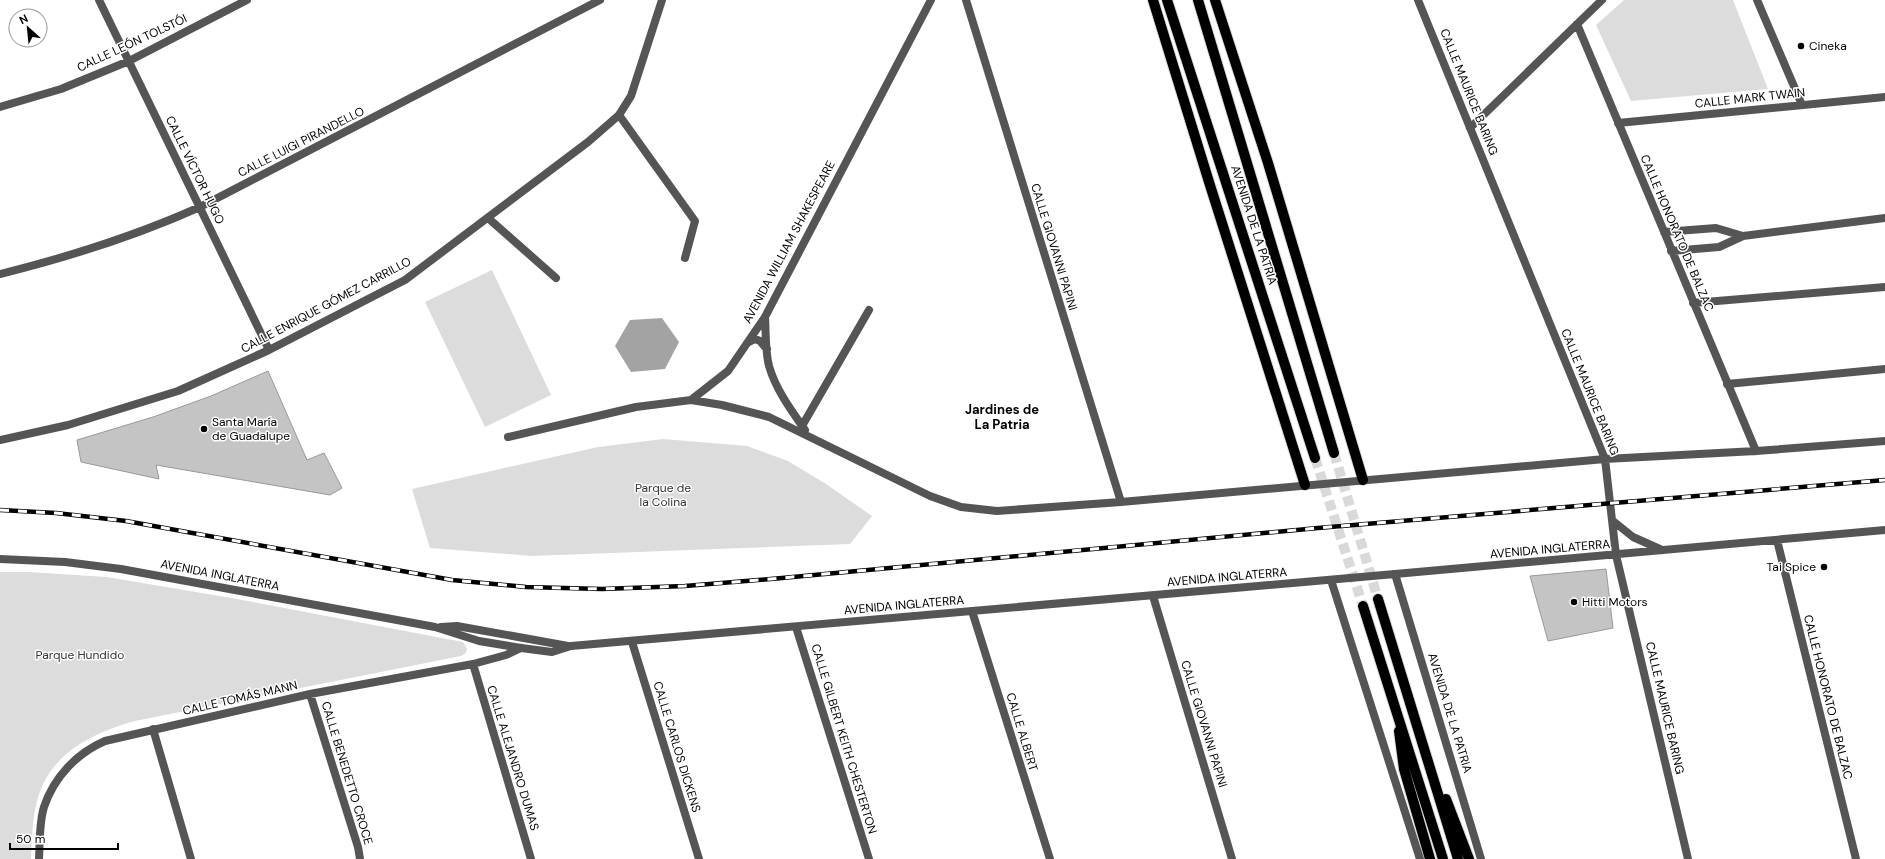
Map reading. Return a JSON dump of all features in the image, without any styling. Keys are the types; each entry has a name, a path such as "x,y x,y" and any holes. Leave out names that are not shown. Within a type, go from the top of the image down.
{"main road":[{"path":"1153,0 1305,485"},
{"name":"AVENIDA DE LA PATRIA","path":"1167,0 1315,458"},
{"name":"AVENIDA DE LA PATRIA","path":"1198,0 1334,453"},
{"path":"1215,0 1268,163 1363,480"},
{"path":"1378,599 1458,859"},
{"path":"1363,606 1443,859"},
{"path":"1408,699 1469,859"},
{"path":"1394,702 1404,769 1430,859"}],"street":[{"name":"CALLE VÍCTOR HUGO","path":"99,0 269,350"},
{"name":"CALLE LEÓN TOLSTÓI","path":"0,108 61,89 129,61 247,0"},
{"name":"CALLE LUIGI PIRANDELLO","path":"0,274 96,248 162,224 200,207 600,0"},
{"name":"CALLE ENRIQUE GÓMEZ CARRILLO","path":"0,440 68,425 178,391 269,350 405,280 599,133 619,115 631,96 662,0"},
{"name":"AVENIDA WILLIAM SHAKESPEARE","path":"691,400 728,371 765,317 931,0"},
{"name":"CALLE GIOVANNI PAPINI","path":"966,0 1120,502"},
{"name":"CALLE MAURICE BARING","path":"1418,0 1605,459 1616,555 1688,859"},
{"path":"1470,128 1602,0"},
{"path":"1757,0 1802,105"},
{"name":"CALLE HONORATO DE BALZAC","path":"1577,24 1726,384 1756,451"},
{"name":"CALLE MARK TWAIN","path":"1618,123 1885,97"},
{"path":"619,115 695,221 685,258"},
{"path":"488,218 556,278"},
{"path":"1672,251 1719,247 1744,236 1885,218"},
{"path":"1664,232 1716,228 1744,236"},
{"path":"1693,303 1885,288"},
{"path":"802,426 869,310"},
{"path":"765,317 769,365 782,398 810,438"},
{"path":"743,347 755,339 760,341 767,350"},
{"path":"1726,384 1885,369"},
{"path":"508,437 636,407 691,400 722,405 769,417 930,496 962,507 996,511 1120,502 1605,459 1756,451 1885,441"},
{"path":"1613,521 1633,537 1665,550"},
{"name":"AVENIDA INGLATERRA","path":"435,627 457,626 571,646 632,642 1885,530"},
{"name":"CALLE HONORATO DE BALZAC","path":"1777,540 1856,859"},
{"name":"AVENIDA INGLATERRA","path":"0,559 65,562 121,569 435,627 479,641 521,648 552,652 571,646"},
{"name":"AVENIDA DE LA PATRIA","path":"1394,574 1481,859"},
{"path":"1331,580 1420,859"},
{"name":"CALLE GIOVANNI PAPINI","path":"1153,596 1232,859"},
{"name":"CALLE ALBERT","path":"972,611 1050,859"},
{"name":"CALLE GILBERT KEITH CHESTERTON","path":"796,627 869,859"},
{"name":"CALLE CARLOS DICKENS","path":"632,642 699,859"},
{"name":"CALLE TOMÁS MANN","path":"39,859 44,807 56,782 79,756 100,743 118,737 310,694 473,664 506,655 521,648"},
{"name":"CALLE ALEJANDRO DUMAS","path":"473,664 531,859"},
{"name":"CALLE BENEDETTO CROCE","path":"310,694 358,847 360,859"},
{"path":"153,729 191,859"}],"green space":[{"path":"1624,0 1733,0 1768,89 1631,101 1596,25"},
{"path":"492,270 551,395 485,427 425,302"},
{"name":"Parque de la Colina","path":"663,439 747,446 788,461 826,484 872,516 850,544 532,556 430,548 412,489 598,447"},
{"name":"Parque Hundido","path":"0,572 28,572 107,577 237,599 463,642 467,649 466,653 461,656 135,721 103,732 74,748 51,770 37,801 32,830 31,859 0,859"}],"shaded area":[{"path":"662,318 679,342 665,369 631,372 615,346 630,320"}],"building":[{"name":"Santa María de Guadalupe","path":"268,371 307,460 324,453 342,488 330,495 156,465 159,479 81,462 77,440 153,417 211,396"},
{"name":"Hitti Motors","path":"1606,569 1613,628 1548,641 1530,576"}],"tunnel":[{"path":"1334,453 1378,599"},
{"path":"1315,458 1363,606"}],"railway":[{"path":"0,510 56,513 126,521 452,580 526,587 602,589 685,586 782,578 1318,528 1885,480"}],"place":[{"name":"Cineka","path":"1801,46"},
{"name":"Santa María de Guadalupe","path":"204,429"},
{"name":"Tai Spice","path":"1824,567"},
{"name":"Hitti Motors","path":"1574,602"}],"district":[{"name":"Jardines de La Patria","path":"1002,416"}]}
